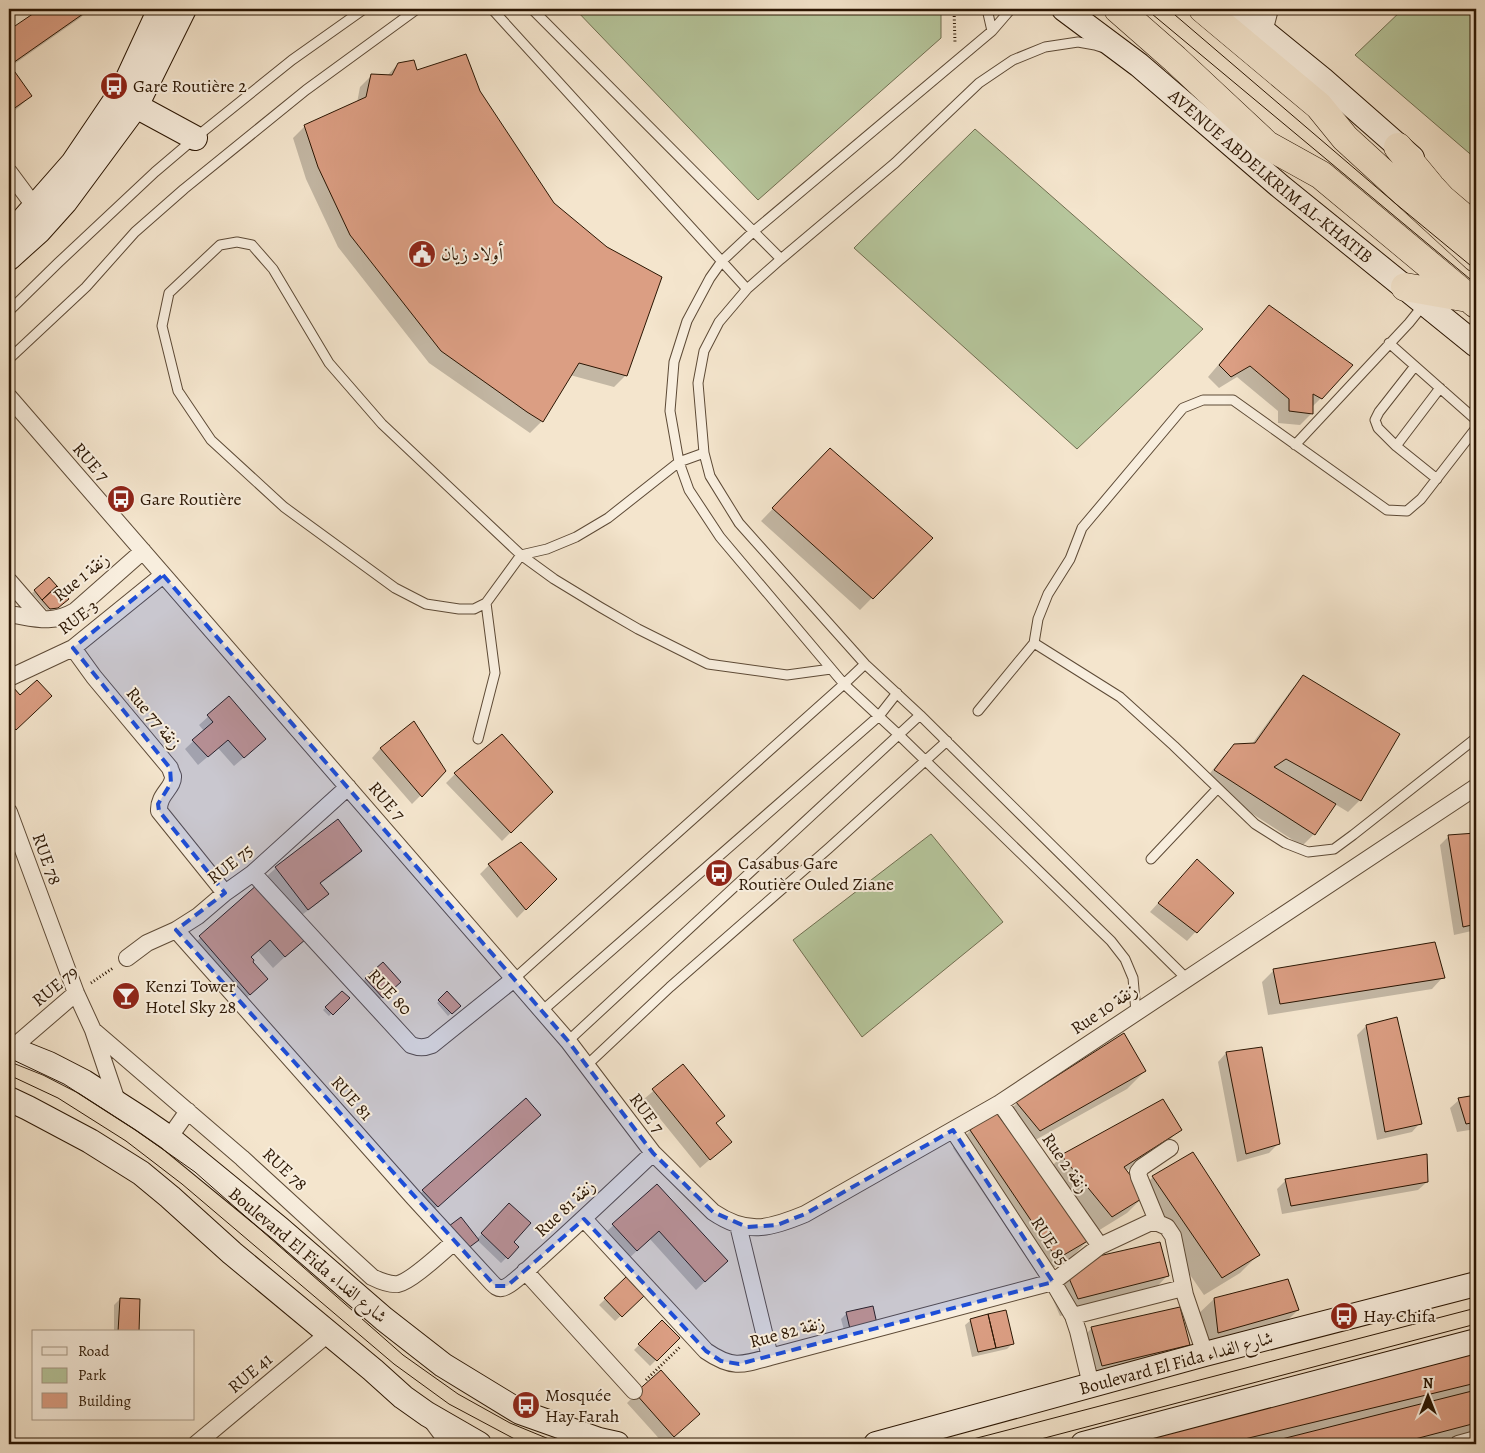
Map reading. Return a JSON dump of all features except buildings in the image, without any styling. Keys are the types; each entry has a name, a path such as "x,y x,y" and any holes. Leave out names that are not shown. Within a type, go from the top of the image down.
{"highway":[{"path":"1118,9 1267,145 1321,175 1472,301"},
{"path":"1203,9 1319,106 1346,138 1476,258"},
{"path":"1398,146 1420,175 1437,193 1476,228"},
{"path":"1415,295 1472,301"}],"main road":[{"path":"9,236 73,163 123,89 160,9"},
{"path":"9,258 65,202 136,106 184,9"},
{"name":"AVENUE ABDELKRIM AL-KHATIB","path":"1064,9 1140,65 1281,188 1476,345"},
{"path":"1236,9 1322,79 1476,212"},
{"path":"136,106 195,138"},
{"name":"Boulevard El Fida شارع الفداء","path":"10,1049 49,1064 84,1082 169,1138 280,1229 384,1320 443,1365 520,1412 599,1440 617,1444"},
{"path":"9,1100 90,1141 141,1173 232,1253 403,1397 427,1414 479,1444"},
{"name":"Boulevard El Fida شارع الفداء","path":"876,1444 1205,1354 1476,1284"},
{"path":"1083,1444 1476,1342"}],"street":[{"path":"1264,32 1270,9"},
{"path":"9,172 35,206"},
{"name":"RUE 7","path":"9,397 568,1041 653,1153 713,1212 738,1225"},
{"name":"Rue 1 زنقة","path":"9,614 53,620 64,617 75,611 143,551"},
{"name":"RUE 3","path":"9,678 73,648 163,575"},
{"path":"9,581 42,619"},
{"name":"Rue 77 زنقة","path":"73,648 94,677 170,768 173,776 172,784 158,804 159,811 225,893"},
{"name":"RUE 75","path":"126,958 147,943 176,930 198,916 253,873 348,787"},
{"name":"Rue 10 زنقة","path":"738,1225 747,1227 777,1225 805,1214 1000,1103 1476,787"},
{"name":"RUE 78","path":"9,812 76,993 93,1030 118,1104"},
{"name":"RUE 80","path":"253,873 412,1045 419,1048 426,1048 432,1045 514,979"},
{"name":"RUE 81","path":"176,930 454,1242 495,1286 501,1289"},
{"name":"RUE 79","path":"10,1049 76,993"},
{"name":"RUE 78","path":"93,1030 242,1158 372,1277 381,1282 397,1284 404,1282 454,1242"},
{"name":"Rue 2 زنقة","path":"1000,1103 1100,1246"},
{"path":"169,1138 188,1111"},
{"name":"RUE 85","path":"953,1130 1053,1282 1074,1320 1091,1385"},
{"path":"1158,1223 1138,1172 1142,1167 1170,1148"},
{"name":"Rue 81 زنقة","path":"501,1289 525,1271 653,1153"},
{"name":"Rue 82 زنقة","path":"584,1218 706,1351 721,1361 729,1363 748,1363 1053,1282"},
{"path":"1053,1282 1100,1246 1148,1223 1158,1223 1167,1227 1173,1236 1184,1292 1205,1354"},
{"path":"738,1225 770,1357"},
{"path":"525,1271 634,1391"},
{"path":"1074,1320 1184,1292"},
{"name":"RUE 41","path":"196,1444 329,1333"},
{"path":"427,1414 448,1444"},
{"path":"1458,1444 1476,1439"}],"lane":[{"path":"9,311 65,256 195,138 292,60 364,9"},
{"path":"9,359 86,286 135,232 184,189 306,90 417,9"},
{"path":"492,9 747,289"},
{"path":"532,9 781,259"},
{"path":"986,9 992,31"},
{"path":"1011,9 992,31 754,231 722,261 710,278 687,321 674,362 670,411 679,462 689,490 720,537 844,684 1111,941 1125,959 1133,978 1136,1012"},
{"path":"1140,65 1095,45 1078,42 1045,47 1013,60 979,83 896,163 747,289 719,322 704,351 698,383 704,453 710,476 739,524 865,664 947,741 1186,979"},
{"path":"704,453 679,462 600,523 569,540 521,555 486,603 474,609 458,610 426,604 395,588 284,507 211,440 178,391 162,326 169,293 220,245 237,242 252,245 273,269 329,363 382,424 521,555 554,579 600,607 638,629 708,664 787,675 831,669"},
{"path":"1295,445 1409,323 1415,295"},
{"path":"1389,343 1476,420"},
{"path":"1415,366 1379,412 1375,420 1378,428 1396,446 1437,479"},
{"path":"1396,446 1440,388"},
{"path":"978,711 1034,643 1038,619 1048,594 1070,559 1082,528 1183,408 1203,400 1233,400 1387,510 1407,511 1422,499 1476,428"},
{"path":"478,739 496,673 486,603"},
{"path":"1034,643 1120,698 1255,824 1285,843 1308,852 1334,849 1476,738"},
{"path":"514,979 865,664"},
{"path":"542,1012 879,716 897,693"},
{"path":"568,1041 920,715"},
{"path":"587,1066 670,987 947,741"},
{"path":"1152,859 1217,789"}],"path":[{"path":"954,9 956,60"},
{"name":"RUE 79","path":"76,993 126,958"},
{"path":"634,1391 692,1336"}],"highlighted area":[{"path":"163,575 568,1041 653,1153 713,1212 747,1227 777,1225 805,1214 953,1130 1053,1282 739,1364 721,1361 706,1351 584,1219 507,1286 495,1286 176,930 225,893 159,811 158,804 171,783 170,768 73,648"}],"green space":[{"path":"575,9 941,9 941,38 758,200"},
{"path":"1403,9 1476,9 1476,159 1355,55"},
{"path":"975,129 1203,329 1077,449 854,248"},
{"path":"931,834 1003,922 862,1037 793,940"}],"tram line":[{"path":"1146,9 1476,284"},
{"path":"1168,9 1476,270"},
{"path":"9,1058 64,1084 134,1129 195,1172 403,1355 458,1394 510,1423 561,1444"},
{"path":"9,1075 58,1098 126,1141 182,1184 394,1364 449,1404 524,1444"},
{"path":"954,1444 1476,1308"},
{"path":"1022,1444 1476,1324"}],"place":[{"name":"Gare Routière 2","path":"114,86"},
{"name":"أولاد زيان","path":"422,254"},
{"name":"Gare Routière","path":"121,499"},
{"name":"Casabus Gare Routière Ouled Ziane","path":"719,873"},
{"name":"Kenzi Tower Hotel Sky 28","path":"126,996"},
{"name":"Hay Chifa","path":"1344,1316"},
{"name":"Mosquée Hay Farah","path":"526,1405"}]}
